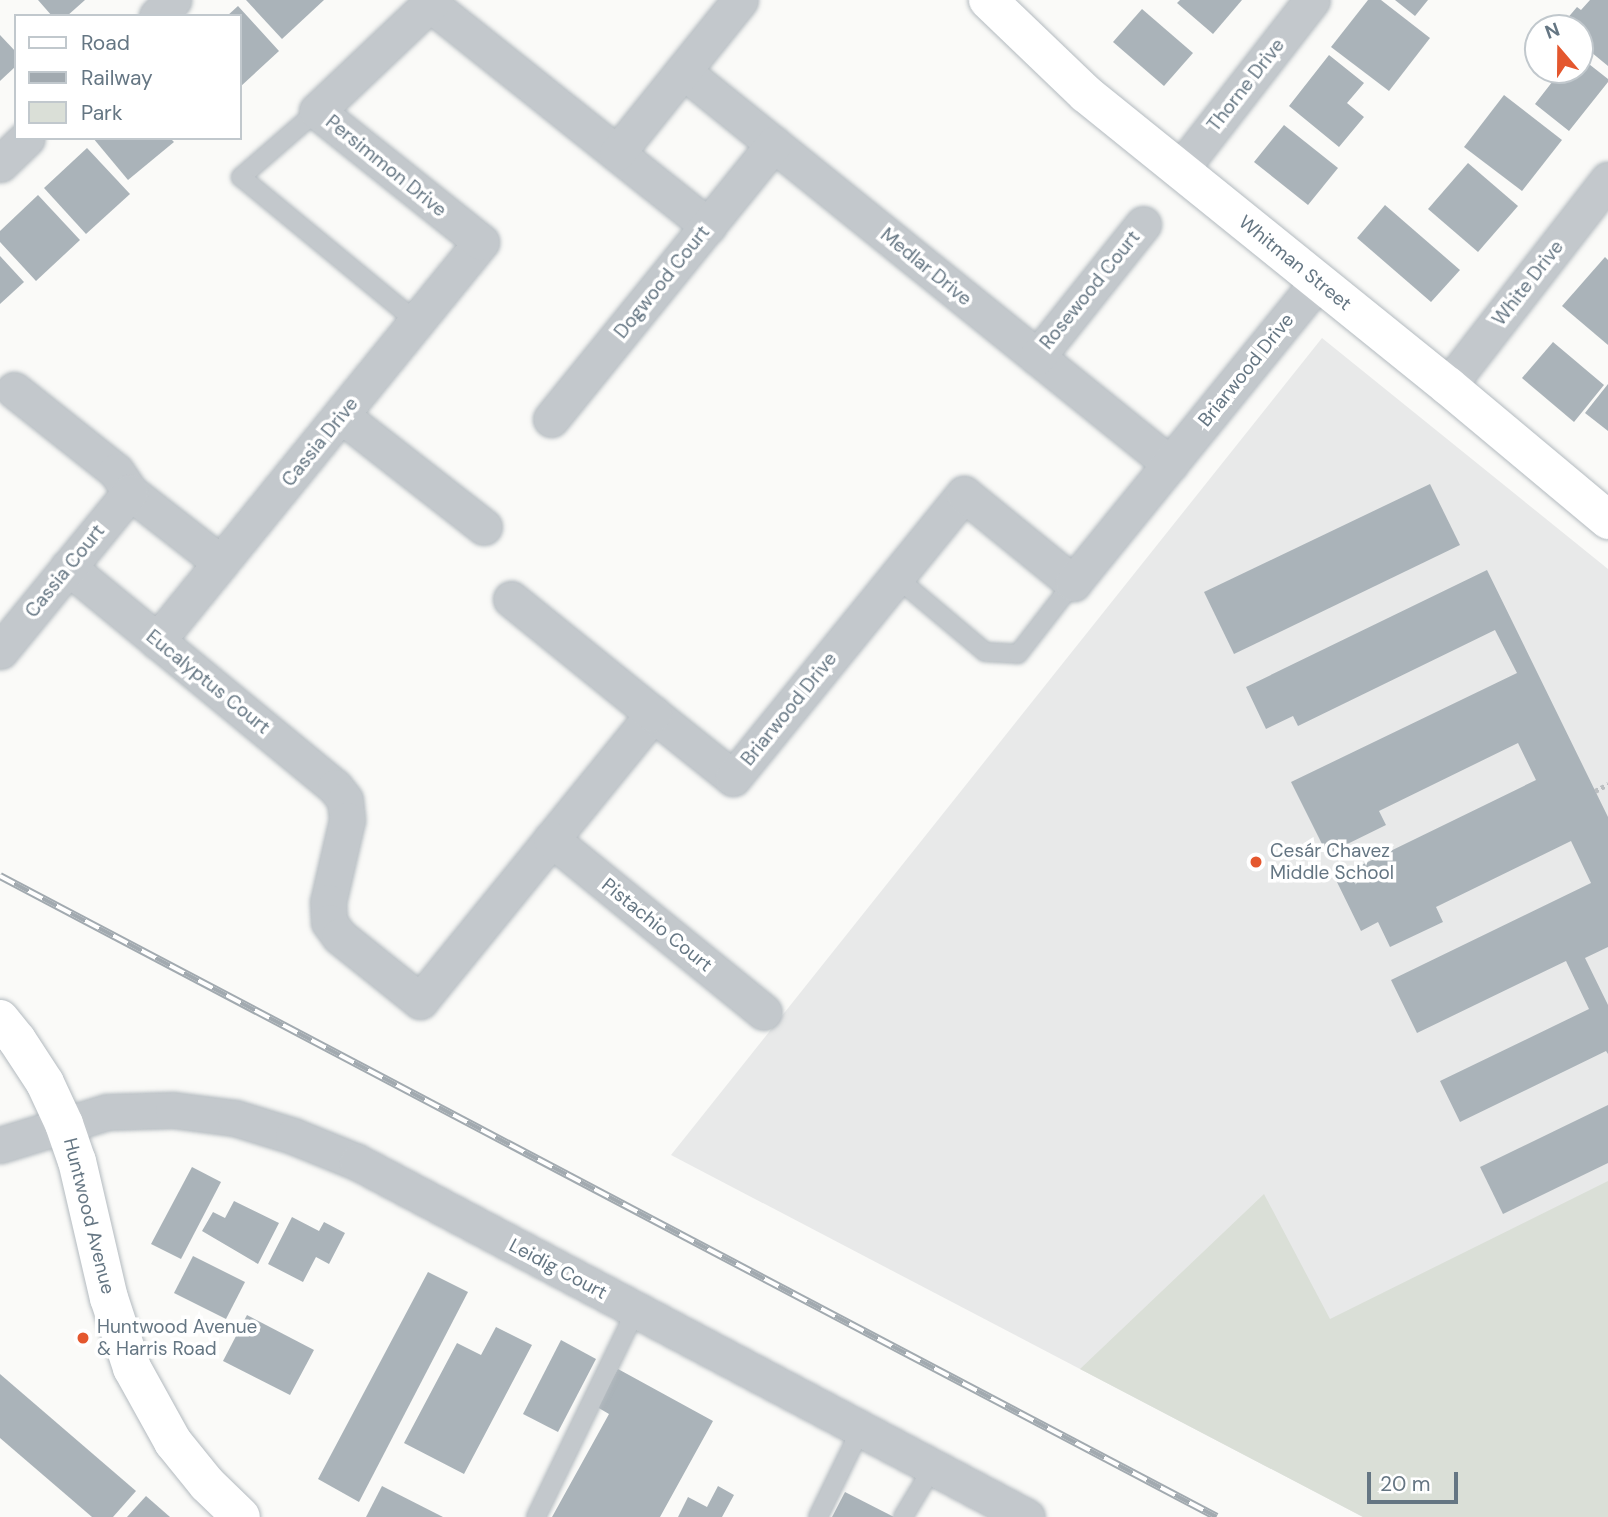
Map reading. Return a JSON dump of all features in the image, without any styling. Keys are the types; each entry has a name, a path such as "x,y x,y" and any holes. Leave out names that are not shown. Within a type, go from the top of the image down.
{"street":[{"path":"159,14 173,0"},
{"path":"617,153 740,0"},
{"name":"Whitman Street","path":"988,0 1086,94 1448,386 1608,520"},
{"name":"Thorne Drive","path":"1180,170 1312,0"},
{"path":"432,2 708,226"},
{"name":"Persimmon Drive","path":"432,2 317,111 481,242"},
{"name":"Medlar Drive","path":"683,71 1170,464"},
{"path":"0,164 25,140"},
{"name":"Dogwood Court","path":"551,419 774,144"},
{"name":"White Drive","path":"1448,386 1608,180"},
{"name":"Rosewood Court","path":"1037,356 1143,224"},
{"name":"Cassia Drive","path":"158,641 481,242"},
{"name":"Briarwood Drive","path":"653,714 733,778 964,494 1073,583 1318,281"},
{"path":"14,390 116,471 130,492 221,563"},
{"path":"342,416 484,527"},
{"name":"Cassia Court","path":"0,651 130,492"},
{"name":"Eucalyptus Court","path":"68,567 335,786 345,800 347,820 328,902 329,922 339,936 420,1001 551,839"},
{"path":"511,599 653,714 551,839"},
{"name":"Pistachio Court","path":"551,839 764,1012"},
{"name":"Huntwood Avenue","path":"0,1019 17,1040 44,1083 64,1124 77,1161 109,1298 132,1368 173,1442 207,1484 241,1517"},
{"name":"Leidig Court","path":"0,1145 107,1112 173,1110 235,1118 293,1136 357,1162 1027,1517"}],"lane":[{"path":"317,111 242,177 417,322"},
{"path":"896,577 985,652 1018,654 1073,583"},
{"path":"536,1517 636,1310"},
{"path":"818,1517 861,1429"},
{"path":"903,1517 933,1467"}],"path":[{"path":"1595,791 1608,784"}],"shaded area":[{"name":"Cesár Chavez Middle School","path":"1322,338 1608,569 1608,1517 1363,1517 671,1155"}],"green space":[{"path":"1608,1181 1608,1517 1363,1517 1080,1369 1264,1194 1330,1319"}],"building":[{"path":"38,0 85,0 69,14 50,14"},
{"path":"246,0 324,0 282,39"},
{"path":"1180,0 1242,0 1213,34 1177,3"},
{"path":"1368,0 1381,0 1430,38 1389,91 1331,47"},
{"path":"1395,0 1428,0 1415,16"},
{"path":"1590,0 1608,0 1608,66 1594,54 1594,14 1571,14 1577,7 1581,10"},
{"path":"238,6 279,51 242,85 242,14 229,14"},
{"path":"1142,9 1193,53 1164,86 1113,42"},
{"path":"0,35 14,50 14,68 0,81"},
{"path":"1329,55 1364,83 1347,103 1364,117 1339,147 1289,106"},
{"path":"1594,68 1608,79 1569,131 1535,104 1551,84 1594,84"},
{"path":"1504,95 1562,140 1522,191 1464,147"},
{"path":"1284,125 1338,168 1308,205 1254,162"},
{"path":"95,140 174,142 128,180"},
{"path":"87,148 130,194 86,234 44,188"},
{"path":"1468,163 1518,206 1478,252 1428,209"},
{"path":"38,195 80,240 36,281 0,242 0,231"},
{"path":"1385,205 1460,270 1431,302 1357,238"},
{"path":"0,256 24,282 0,304"},
{"path":"1605,257 1608,260 1608,345 1562,306"},
{"path":"1553,342 1604,385 1574,422 1522,378"},
{"path":"1608,384 1608,431 1585,413"},
{"path":"1430,484 1460,545 1234,654 1204,592"},
{"path":"1487,570 1608,817 1608,947 1585,958 1608,1005 1608,1054 1606,1051 1460,1122 1440,1081 1589,1009 1566,961 1417,1033 1391,980 1591,883 1571,841 1436,907 1443,922 1390,947 1378,922 1361,931 1335,878 1536,780 1518,743 1379,811 1386,825 1327,854 1291,782 1517,673 1495,630 1298,726 1293,716 1266,729 1246,687"},
{"path":"1608,1105 1608,1163 1503,1214 1480,1167"},
{"path":"192,1167 221,1182 181,1259 151,1244"},
{"path":"234,1201 279,1223 258,1264 202,1231 213,1212 225,1218"},
{"path":"292,1217 319,1231 324,1222 345,1233 329,1264 316,1257 303,1282 268,1264"},
{"path":"193,1256 245,1282 226,1319 174,1293"},
{"path":"428,1272 468,1292 359,1502 318,1479"},
{"path":"247,1315 314,1350 290,1395 223,1361"},
{"path":"496,1327 532,1345 464,1474 404,1443 457,1343 481,1355"},
{"path":"561,1340 596,1359 558,1432 523,1414"},
{"path":"618,1369 713,1421 660,1517 552,1517 609,1414 597,1407"},
{"path":"0,1374 136,1491 113,1517 92,1517 0,1438"},
{"path":"382,1486 443,1517 366,1517"},
{"path":"718,1486 734,1495 722,1517 678,1517 688,1497 707,1507"},
{"path":"845,1492 894,1517 832,1517"},
{"path":"146,1496 170,1517 127,1517"}],"railway":[{"path":"0,876 1217,1517"}],"place":[{"name":"Cesár Chavez Middle School","path":"1256,862"},
{"name":"Huntwood Avenue & Harris Road","path":"83,1338"}]}
